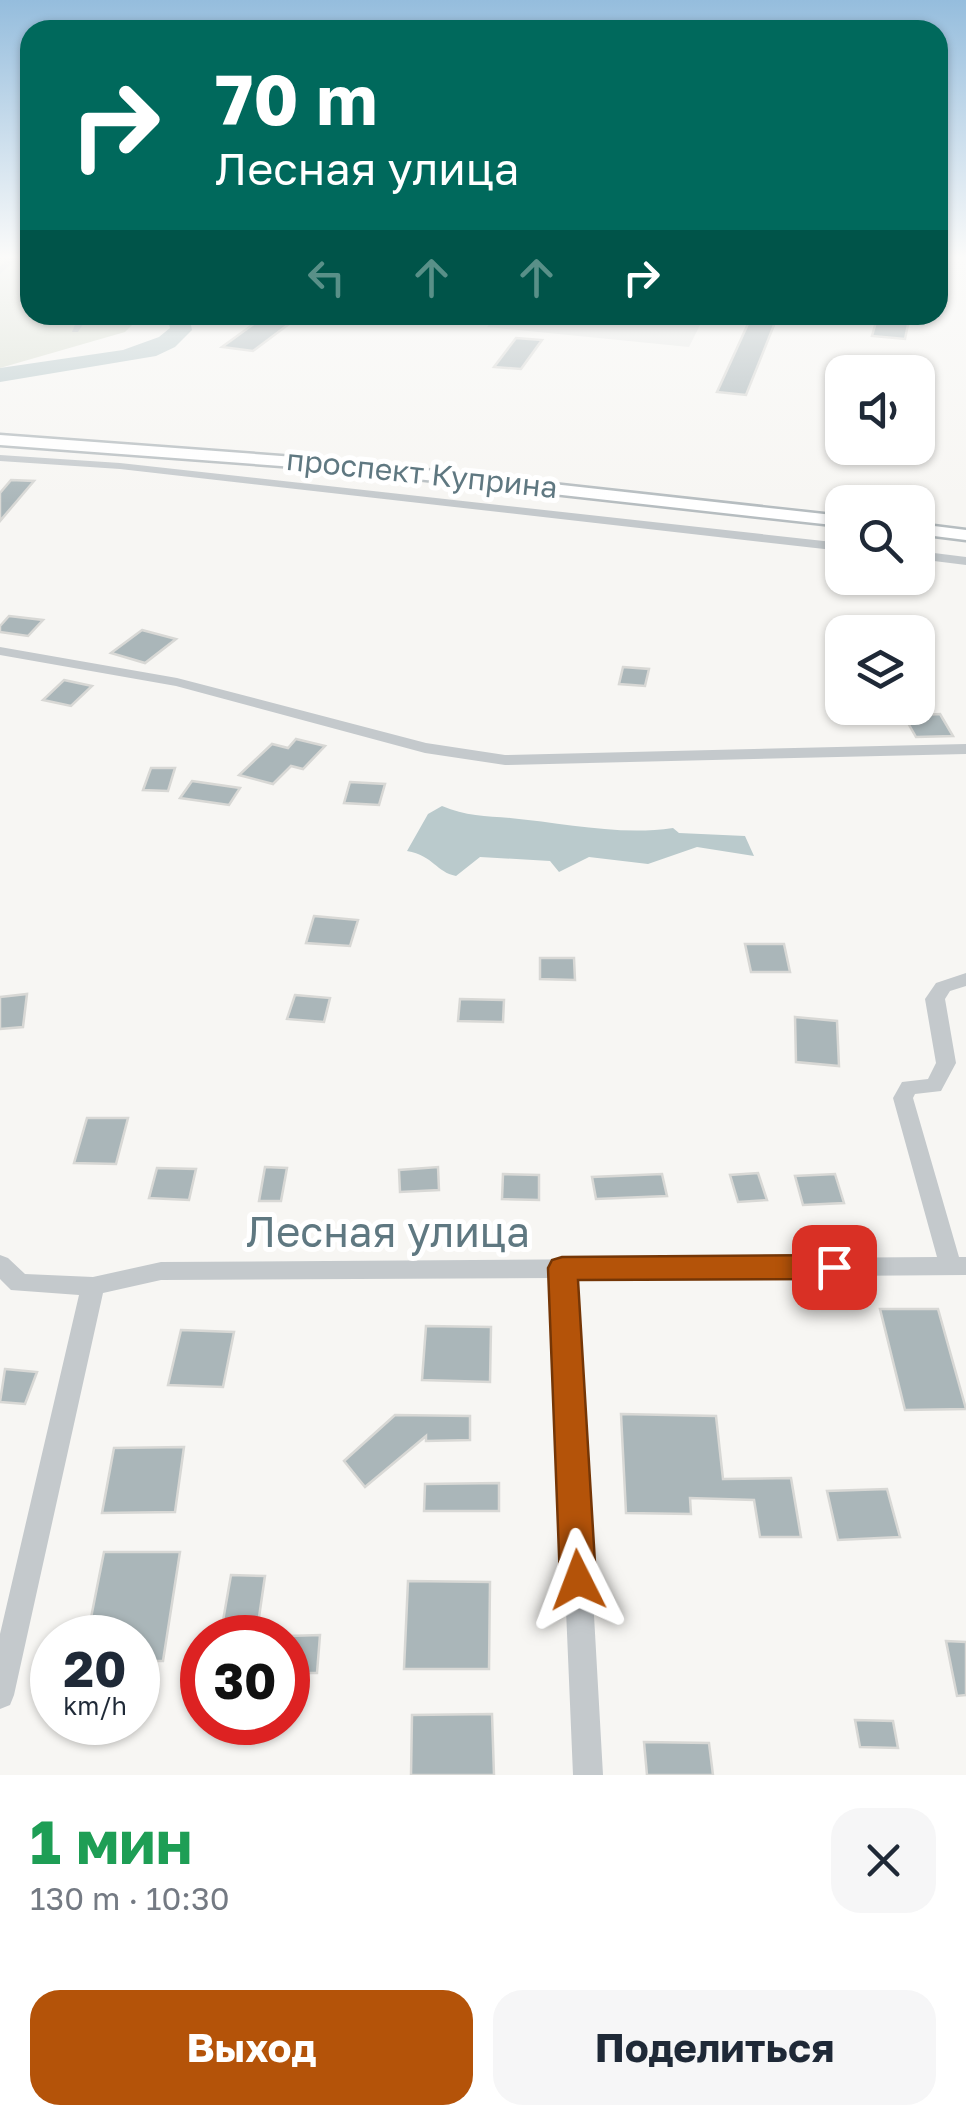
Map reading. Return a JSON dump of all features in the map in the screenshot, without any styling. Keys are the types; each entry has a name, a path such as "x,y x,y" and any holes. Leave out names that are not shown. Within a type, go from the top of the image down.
{"main road":[{"name":"проспект Куприна","path":"0,440 335,464 825,518"},
{"path":"935,531 966,535"}],"street":[{"path":"0,458 120,466 825,545"},
{"path":"935,558 966,561"},
{"path":"0,651 177,682 425,748 505,760 966,748"},
{"path":"958,1266 903,1098 909,1087 934,1086 943,1070 946,1063 935,999 943,987 966,979"},
{"name":"Лесная улица","path":"0,1264 19,1282 93,1286 161,1270 958,1266"},
{"path":"562,1268 588,1775"},
{"path":"0,1695 93,1286"}],"shaded area":[{"path":"0,339 101,339 0,368"},
{"path":"607,339 693,339 689,347"},
{"path":"442,806 476,815 592,828 673,828 679,833 745,836 754,856 697,847 648,864 589,857 559,872 550,861 480,857 456,876 407,851 428,814"}],"building":[{"path":"233,339 269,339 253,351 222,347"},
{"path":"515,339 542,340 521,369 494,367"},
{"path":"741,339 768,339 746,395 717,392"},
{"path":"11,480 34,481 0,521 0,493"},
{"path":"9,616 43,620 28,636 0,632"},
{"path":"142,630 176,639 145,663 111,653"},
{"path":"623,667 649,669 645,686 619,684"},
{"path":"64,680 92,686 71,706 43,700"},
{"path":"935,714 940,714 953,736 916,737 909,725 935,725"},
{"path":"296,739 325,746 303,769 291,766 273,784 239,775 272,744 288,748"},
{"path":"151,768 175,768 168,791 143,790"},
{"path":"192,781 240,788 229,805 180,798"},
{"path":"350,782 385,784 379,805 344,803"},
{"path":"314,916 358,920 350,946 306,943"},
{"path":"745,944 784,944 790,972 751,972"},
{"path":"540,958 574,958 575,980 540,979"},
{"path":"27,994 23,1027 0,1029 0,997"},
{"path":"295,995 330,998 324,1022 287,1019"},
{"path":"460,999 504,1000 503,1022 458,1021"},
{"path":"795,1017 837,1021 839,1066 796,1062"},
{"path":"87,1118 128,1118 116,1164 74,1163"},
{"path":"265,1167 287,1168 281,1201 259,1201"},
{"path":"438,1167 439,1190 400,1192 399,1170"},
{"path":"157,1168 196,1169 189,1200 149,1198"},
{"path":"758,1173 767,1200 738,1202 730,1175"},
{"path":"503,1174 539,1175 539,1200 502,1199"},
{"path":"662,1174 667,1196 596,1199 592,1177"},
{"path":"835,1174 844,1203 803,1205 795,1176"},
{"path":"880,1309 938,1309 966,1409 905,1410"},
{"path":"426,1326 491,1327 490,1382 422,1380"},
{"path":"181,1330 234,1332 223,1387 168,1385"},
{"path":"5,1369 37,1372 25,1404 0,1402"},
{"path":"621,1414 716,1416 723,1479 791,1478 801,1537 760,1537 754,1500 690,1498 691,1514 626,1513"},
{"path":"395,1415 470,1416 470,1440 426,1441 426,1436 365,1487 344,1461"},
{"path":"184,1447 175,1512 102,1513 114,1448"},
{"path":"499,1483 499,1511 424,1511 425,1484"},
{"path":"887,1489 900,1537 838,1540 827,1491"},
{"path":"104,1552 180,1552 163,1661 160,1615 92,1615"},
{"path":"231,1575 265,1576 259,1615 224,1615"},
{"path":"408,1581 490,1582 489,1669 404,1669"},
{"path":"310,1635 320,1635 317,1673 310,1673"},
{"path":"946,1641 966,1642 966,1695 957,1696"},
{"path":"492,1714 494,1775 411,1775 412,1715"},
{"path":"855,1720 893,1721 898,1748 860,1747"},
{"path":"644,1742 709,1743 713,1775 647,1775"}],"waterway":[{"path":"0,375 123,357 148,351 171,339"}],"route":[{"path":"578,1580 562,1268 834,1267"}]}
